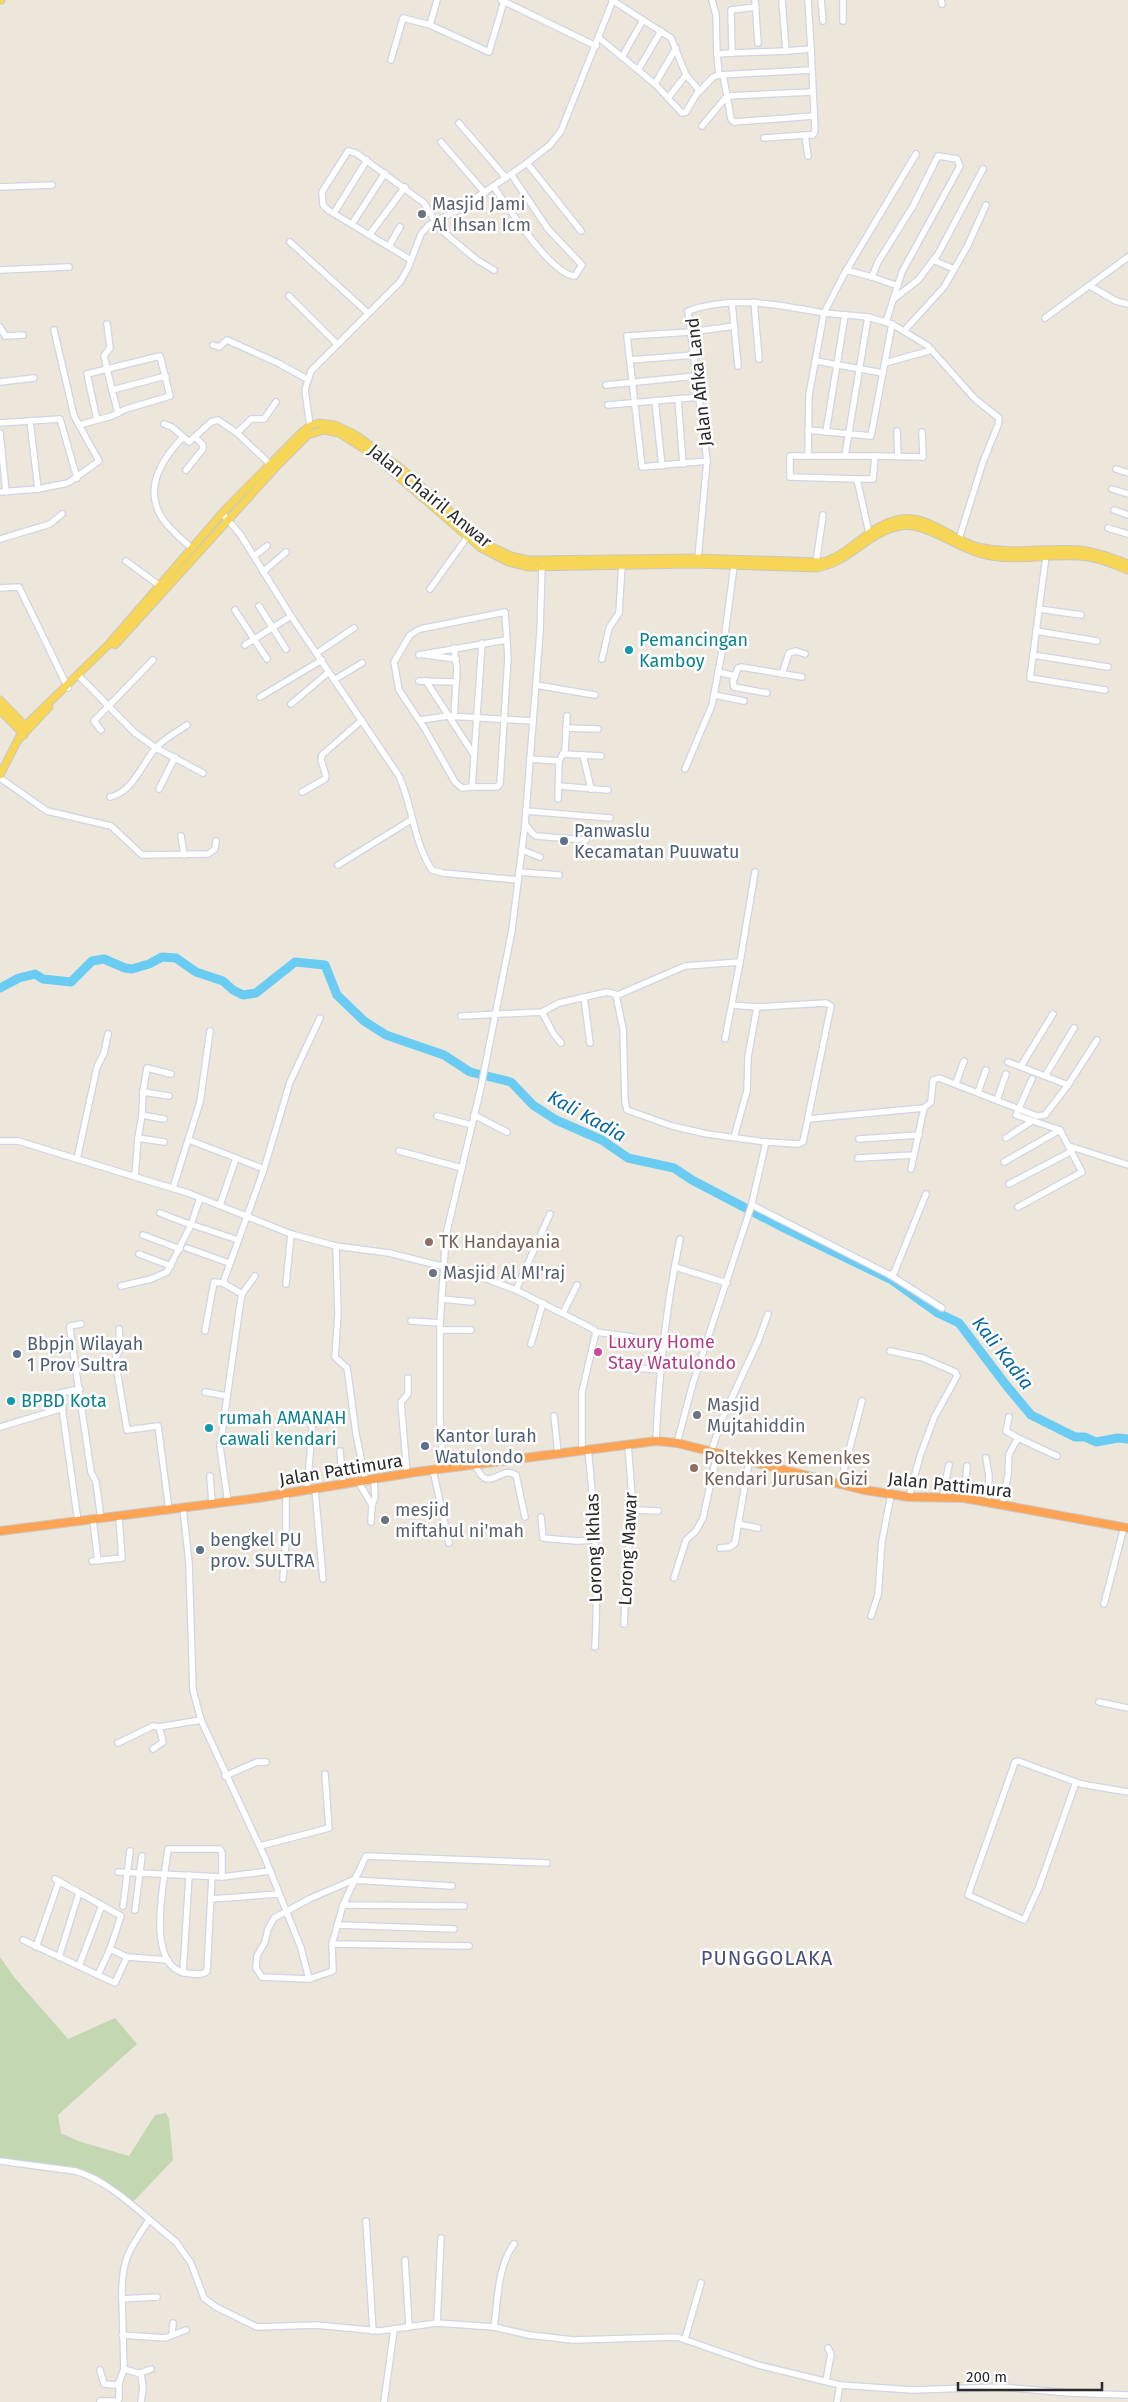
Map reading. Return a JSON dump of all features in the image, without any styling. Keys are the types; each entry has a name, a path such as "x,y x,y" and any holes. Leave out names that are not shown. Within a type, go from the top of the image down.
{"highway":[{"name":"Jalan Pattimura","path":"0,1531 286,1494 433,1470 656,1440 677,1443 840,1485 890,1495 964,1498 1126,1528"}],"main road":[{"name":"Jalan Chairil Anwar","path":"1,772 24,733 108,645 191,548 310,426 327,424 345,429 356,435 488,545 511,556 542,564 734,566 816,563 834,558 869,533 890,522 909,519 923,522 977,546 1020,551 1082,550 1128,565"},
{"name":"Jalan Chairil Anwar","path":"272,466 308,435 324,430 350,439 400,472 481,548 517,565 698,558 816,568 832,565 882,532 904,526 920,528 969,550 987,555 1022,558 1046,556 1089,557 1128,565"},
{"name":"Jalan Chairil Anwar","path":"68,686 110,650 166,590 225,515"},
{"path":"0,700 24,733"},
{"path":"0,710 24,733"}],"street":[{"path":"430,25 438,0"},
{"path":"310,426 305,404 307,379 337,344 400,282 421,234 435,221 463,207 527,164 550,145 561,131 596,46 612,0 671,38 686,74 699,92"},
{"path":"712,0 716,15 717,54 731,119 734,122 814,116"},
{"path":"782,0 786,51"},
{"path":"764,138 813,135 815,132 808,0"},
{"path":"821,0 823,21"},
{"path":"842,0 844,21"},
{"path":"391,60 403,18 430,25 489,52 502,1 596,46"},
{"path":"732,53 731,10 755,3 758,43"},
{"path":"622,57 643,20"},
{"path":"638,70 661,31"},
{"path":"599,38 655,84 683,113 686,112 709,80 721,75 812,70"},
{"path":"655,84 676,48"},
{"path":"717,54 811,49"},
{"path":"668,98 686,74"},
{"path":"702,126 727,96 812,92"},
{"path":"459,123 509,176 544,225 582,265 575,276 564,272 540,251 494,187"},
{"path":"805,135 808,156"},
{"path":"441,142 485,193"},
{"path":"411,260 323,205 322,192 346,152 350,151 366,160 424,202 440,229 477,260 494,270"},
{"path":"808,456 809,395 824,313 846,270 916,154"},
{"path":"808,430 871,436 885,363 889,323 902,272 960,166 957,159 938,156 913,206 878,262 872,277"},
{"path":"334,213 366,160"},
{"path":"527,164 581,231"},
{"path":"895,298 918,280 933,260 983,170"},
{"path":"352,224 385,173"},
{"path":"0,188 52,185"},
{"path":"370,234 405,187"},
{"path":"904,331 933,301 954,269 967,247 986,205"},
{"path":"389,246 400,227"},
{"path":"290,242 368,313"},
{"path":"1045,318 1090,286 1102,274 1128,257"},
{"path":"933,260 954,269"},
{"path":"0,270 69,267"},
{"path":"846,270 898,286"},
{"path":"1090,286 1116,301 1128,304"},
{"path":"289,296 337,344"},
{"path":"754,302 759,359"},
{"name":"Jalan Afika Land","path":"698,558 707,461 688,311 703,305 754,302 824,313 868,317 889,323 932,350 975,399 999,420 977,478 959,539"},
{"path":"732,303 738,366"},
{"path":"826,432 845,315"},
{"path":"845,456 868,317"},
{"path":"107,324 110,345 104,356 118,414"},
{"path":"707,461 642,467 627,336 691,332 734,326"},
{"path":"0,327 5,336 23,335"},
{"path":"0,433 3,492 38,489 64,484 77,478 99,461 78,425 63,376 54,330"},
{"path":"213,345 219,347 227,340 307,379"},
{"path":"885,363 932,350"},
{"path":"630,360 694,355"},
{"path":"78,425 97,420 118,414 126,408 170,396 166,376 158,356 87,376 97,420"},
{"path":"816,361 883,373"},
{"path":"112,390 166,376"},
{"path":"606,385 696,376"},
{"path":"0,382 34,378"},
{"path":"608,405 699,397"},
{"path":"678,399 683,464"},
{"path":"655,401 662,466"},
{"path":"237,432 251,419 264,419 276,402"},
{"path":"0,422 60,419 77,478"},
{"path":"30,420 38,489"},
{"path":"164,424 172,427 189,442 215,420 222,422 237,432 272,466"},
{"path":"897,431 898,456"},
{"path":"875,456 873,479 790,477 790,456 875,456 898,456 923,457 922,432"},
{"path":"183,437 167,454 156,475 156,501 158,512 191,548"},
{"path":"186,470 203,449 196,438"},
{"path":"1116,469 1128,472"},
{"path":"857,479 869,533"},
{"path":"1112,489 1128,494"},
{"path":"1114,510 1128,515"},
{"path":"0,539 50,524 62,514"},
{"path":"225,515 399,776 407,794 411,820 419,846 432,870 443,873 518,880"},
{"path":"816,563 823,515"},
{"path":"1108,528 1128,534"},
{"path":"430,589 468,536"},
{"path":"254,556 267,546"},
{"path":"263,572 286,552"},
{"path":"1046,556 1030,678 1105,690"},
{"path":"126,561 160,586"},
{"path":"442,1469 440,1323 448,1220 481,1087 509,944 525,824 536,685 542,564"},
{"path":"602,659 610,628 620,612 622,565"},
{"path":"684,769 709,714 714,695 734,566"},
{"path":"0,588 20,587 68,686"},
{"path":"259,606 286,649"},
{"path":"1039,609 1081,615"},
{"path":"236,610 267,659"},
{"path":"505,612 506,640 508,658 499,786 462,788 455,782 420,720 399,690 395,673 395,659 410,635 423,628 505,612"},
{"path":"245,645 291,616"},
{"path":"317,653 354,628"},
{"path":"1036,631 1097,641"},
{"path":"456,659 419,654 506,640"},
{"path":"472,787 482,643"},
{"path":"451,717 456,682 454,648"},
{"path":"782,674 788,653 805,654"},
{"path":"1033,655 1108,667"},
{"path":"102,730 94,721 153,660"},
{"path":"260,697 322,660"},
{"path":"334,680 362,663"},
{"path":"767,693 735,687 733,684 735,676 740,667 802,677"},
{"path":"291,704 329,672"},
{"path":"718,672 735,676"},
{"path":"80,676 127,726 156,748 203,773"},
{"path":"456,682 422,681 451,717 474,755"},
{"path":"536,685 595,695"},
{"path":"714,695 744,701"},
{"path":"558,799 560,761 563,754 567,716"},
{"path":"420,720 451,717 533,721"},
{"path":"302,792 325,779 326,776 321,760 322,755 362,720"},
{"path":"110,798 120,794 131,783 156,748 187,725"},
{"path":"566,728 598,729"},
{"path":"563,754 601,756"},
{"path":"583,755 591,789"},
{"path":"159,789 175,757"},
{"path":"530,759 560,761"},
{"path":"1,772 47,811 111,826 142,855 208,854 215,849 216,841"},
{"path":"559,786 608,790"},
{"path":"526,811 610,818"},
{"path":"338,865 411,820"},
{"path":"525,824 532,834 536,836 586,840"},
{"path":"181,836 184,855"},
{"path":"522,850 540,857"},
{"path":"519,872 559,875"},
{"path":"725,1039 755,872"},
{"path":"461,1016 495,1016 542,1012 555,1004 584,997 607,992 616,995 682,966 740,962"},
{"path":"616,995 623,1029 627,1110 672,1126 707,1134 766,1142 801,1144 808,1119 830,1004 757,1007 732,1005"},
{"path":"584,997 590,1043"},
{"path":"734,1137 747,1091 748,1057 757,1007"},
{"path":"542,1012 553,1033 561,1043"},
{"path":"1020,1066 1054,1014"},
{"path":"224,1283 229,1263 264,1169 290,1082 320,1018"},
{"path":"1045,1076 1074,1028"},
{"path":"173,1188 200,1102 210,1031"},
{"path":"77,1159 97,1067 104,1053 108,1034"},
{"path":"808,1119 924,1108 931,1102 934,1078 956,1083 1038,1116 1045,1115 1068,1085 1097,1040"},
{"path":"956,1083 964,1061"},
{"path":"1008,1062 1068,1085"},
{"path":"135,1176 147,1068 171,1074"},
{"path":"978,1092 986,1070"},
{"path":"997,1100 1006,1074"},
{"path":"1018,1208 1082,1172 1060,1130 1016,1115 1032,1079"},
{"path":"143,1092 169,1096"},
{"path":"910,1169 924,1108"},
{"path":"142,1115 164,1118"},
{"path":"474,1115 507,1132"},
{"path":"437,1116 472,1125"},
{"path":"1006,1138 1032,1121"},
{"path":"1004,1162 1060,1130"},
{"path":"859,1140 918,1135"},
{"path":"138,1138 164,1142"},
{"path":"189,1140 264,1169"},
{"path":"0,1141 18,1141 173,1188 248,1215 291,1234 336,1246 374,1250 443,1266 516,1290 596,1332 633,1337"},
{"path":"677,1443 689,1396 752,1206 766,1142"},
{"path":"1009,1184 1070,1148 1128,1165"},
{"path":"399,1151 462,1168"},
{"path":"858,1158 914,1155"},
{"path":"220,1205 236,1158"},
{"path":"890,1274 894,1273 926,1194"},
{"path":"122,1286 164,1275 184,1248 194,1226 200,1198"},
{"path":"752,1206 890,1274 942,1308"},
{"path":"160,1213 238,1240"},
{"path":"516,1290 550,1214"},
{"path":"286,1284 291,1234"},
{"path":"143,1235 229,1263"},
{"path":"656,1440 660,1370 674,1268 680,1239"},
{"path":"336,1246 338,1314 335,1357 347,1368 356,1434 372,1505"},
{"path":"139,1254 171,1266"},
{"path":"674,1268 726,1283"},
{"path":"228,1502 220,1452 242,1294 255,1276"},
{"path":"205,1331 212,1284 216,1281 224,1283 242,1294"},
{"path":"563,1313 577,1285"},
{"path":"442,1299 472,1302"},
{"path":"531,1344 542,1303"},
{"path":"674,1578 686,1540 696,1531 703,1518 714,1453 723,1417 759,1339 768,1314"},
{"path":"411,1321 440,1323"},
{"path":"81,1324 70,1327 91,1472 96,1482 101,1519"},
{"path":"119,1329 120,1345 115,1359 127,1430 158,1426 169,1510"},
{"path":"441,1330 471,1330"},
{"name":"Lorong Ikhlas","path":"595,1647 598,1599 596,1540 585,1450 581,1397 596,1332"},
{"path":"890,1351 923,1358 955,1372 957,1376 934,1418 908,1497"},
{"path":"633,1368 660,1370"},
{"path":"407,1474 401,1402 408,1394 408,1378"},
{"path":"78,1522 60,1393 80,1389"},
{"path":"206,1392 227,1396"},
{"path":"840,1485 862,1401"},
{"path":"0,1427 63,1408"},
{"path":"313,1416 311,1490 323,1578"},
{"path":"554,1416 558,1453"},
{"path":"1009,1417 1006,1431 1057,1456"},
{"path":"1002,1505 1008,1475 1009,1454 1018,1438"},
{"name":"Lorong Mawar","path":"624,1624 627,1561 633,1510 628,1444"},
{"path":"340,1451 344,1485"},
{"path":"986,1458 989,1476 988,1502"},
{"path":"720,1548 734,1545 749,1462"},
{"path":"476,1464 481,1476 485,1478 495,1478 507,1473 516,1475 525,1517"},
{"path":"942,1498 949,1465"},
{"path":"964,1498 967,1466"},
{"path":"433,1470 449,1543"},
{"path":"210,1476 212,1503"},
{"path":"366,1481 375,1497 372,1505 371,1522"},
{"path":"283,1579 286,1539 286,1494"},
{"path":"871,1616 878,1596 882,1541 890,1495"},
{"path":"183,1508 189,1562 193,1690 200,1720 225,1776 260,1846 301,1948 310,1979"},
{"path":"633,1510 658,1510"},
{"path":"93,1520 95,1561 122,1558 119,1517"},
{"path":"541,1517 543,1538 576,1541 596,1540"},
{"path":"738,1524 758,1528"},
{"path":"1104,1604 1126,1528"},
{"path":"1099,1702 1128,1708"},
{"path":"118,1743 150,1726 157,1725 160,1727 200,1720"},
{"path":"153,1750 163,1742 160,1727"},
{"path":"1076,1782 1039,1887 1024,1920 968,1895 1015,1762 1018,1761 1076,1782 1128,1792"},
{"path":"225,1776 257,1762 266,1762"},
{"path":"260,1846 329,1828 326,1774"},
{"path":"212,1876 207,1971 200,1974 184,1973 168,1960 160,1943 160,1924 168,1849 220,1849 222,1853 222,1876"},
{"path":"123,1906 130,1852"},
{"path":"135,1910 142,1856"},
{"path":"452,1886 353,1880 274,1918 268,1928 265,1942 257,1956 256,1968 262,1978 310,1979 333,1971 332,1944 337,1925 353,1880 366,1856 547,1863"},
{"path":"118,1872 222,1876 270,1872"},
{"path":"184,1973 188,1876"},
{"path":"36,1947 57,1880 121,1916 110,1949 98,1976"},
{"path":"59,1957 79,1892"},
{"path":"211,1899 279,1894"},
{"path":"79,1966 102,1905"},
{"path":"343,1905 464,1906"},
{"path":"337,1925 454,1929"},
{"path":"23,1940 115,1983 127,1957"},
{"path":"332,1944 469,1946"},
{"path":"110,1949 127,1957 168,1960"},
{"path":"0,2161 85,2173 106,2186 184,2251 191,2263 204,2298 250,2326 266,2328 316,2324 373,2331 394,2330 409,2326 437,2323 494,2327 530,2335 573,2340 667,2337 685,2339 758,2365 840,2385 912,2390 1002,2387 1069,2393 1128,2395"},
{"path":"100,2401 118,2401 119,2383 124,2369 122,2335 123,2272 127,2253 149,2220"},
{"path":"366,2221 373,2331"},
{"path":"437,2323 441,2238"},
{"path":"494,2327 502,2269 506,2254 514,2244"},
{"path":"404,2260 409,2326"},
{"path":"685,2339 701,2283"},
{"path":"122,2299 157,2296"},
{"path":"172,2335 173,2323"},
{"path":"122,2335 166,2338 186,2330"},
{"path":"384,2402 394,2330"},
{"path":"826,2381 830,2354 828,2348"},
{"path":"124,2369 140,2373 152,2370"},
{"path":"100,2370 104,2384 115,2385 119,2383"},
{"path":"140,2373 143,2388 141,2402"},
{"path":"837,2402 840,2385"}],"green space":[{"path":"0,1957 14,1977 68,2039 115,2018 137,2044 58,2115 61,2133 78,2141 129,2156 155,2115 166,2113 169,2119 173,2160 132,2203 85,2171 0,2159"}],"waterway":[{"name":"Kali Kadia","path":"0,988 19,978 35,974 43,979 71,982 92,961 104,959 132,969 149,964 162,957 176,958 196,972 223,981 233,990 243,995 256,993 295,962 325,965 337,995 364,1021 386,1035 444,1055 470,1072 511,1082 533,1105 556,1120 602,1140 628,1158 674,1168 692,1180 784,1228 892,1280 938,1313 959,1323 1031,1415 1075,1437 1085,1437 1096,1442 1118,1438 1128,1439"}],"place":[{"name":"Masjid Jami Al Ihsan Icm","path":"422,214"},
{"name":"Pemancingan Kamboy","path":"629,650"},
{"name":"Panwaslu Kecamatan Puuwatu","path":"564,841"},
{"name":"TK Handayania","path":"429,1242"},
{"name":"Masjid Al MI'raj","path":"433,1273"},
{"name":"Luxury Home Stay Watulondo","path":"598,1352"},
{"name":"Bbpjn Wilayah 1 Prov Sultra","path":"17,1354"},
{"name":"BPBD Kota","path":"11,1401"},
{"name":"Masjid Mujtahiddin","path":"697,1415"},
{"name":"rumah AMANAH cawali kendari","path":"209,1428"},
{"name":"Kantor lurah Watulondo","path":"425,1446"},
{"name":"Poltekkes Kemenkes Kendari Jurusan Gizi","path":"694,1468"},
{"name":"mesjid miftahul ni'mah","path":"385,1520"},
{"name":"bengkel PU prov. SULTRA","path":"200,1550"}],"district":[{"name":"PUNGGOLAKA","path":"767,1958"}]}
